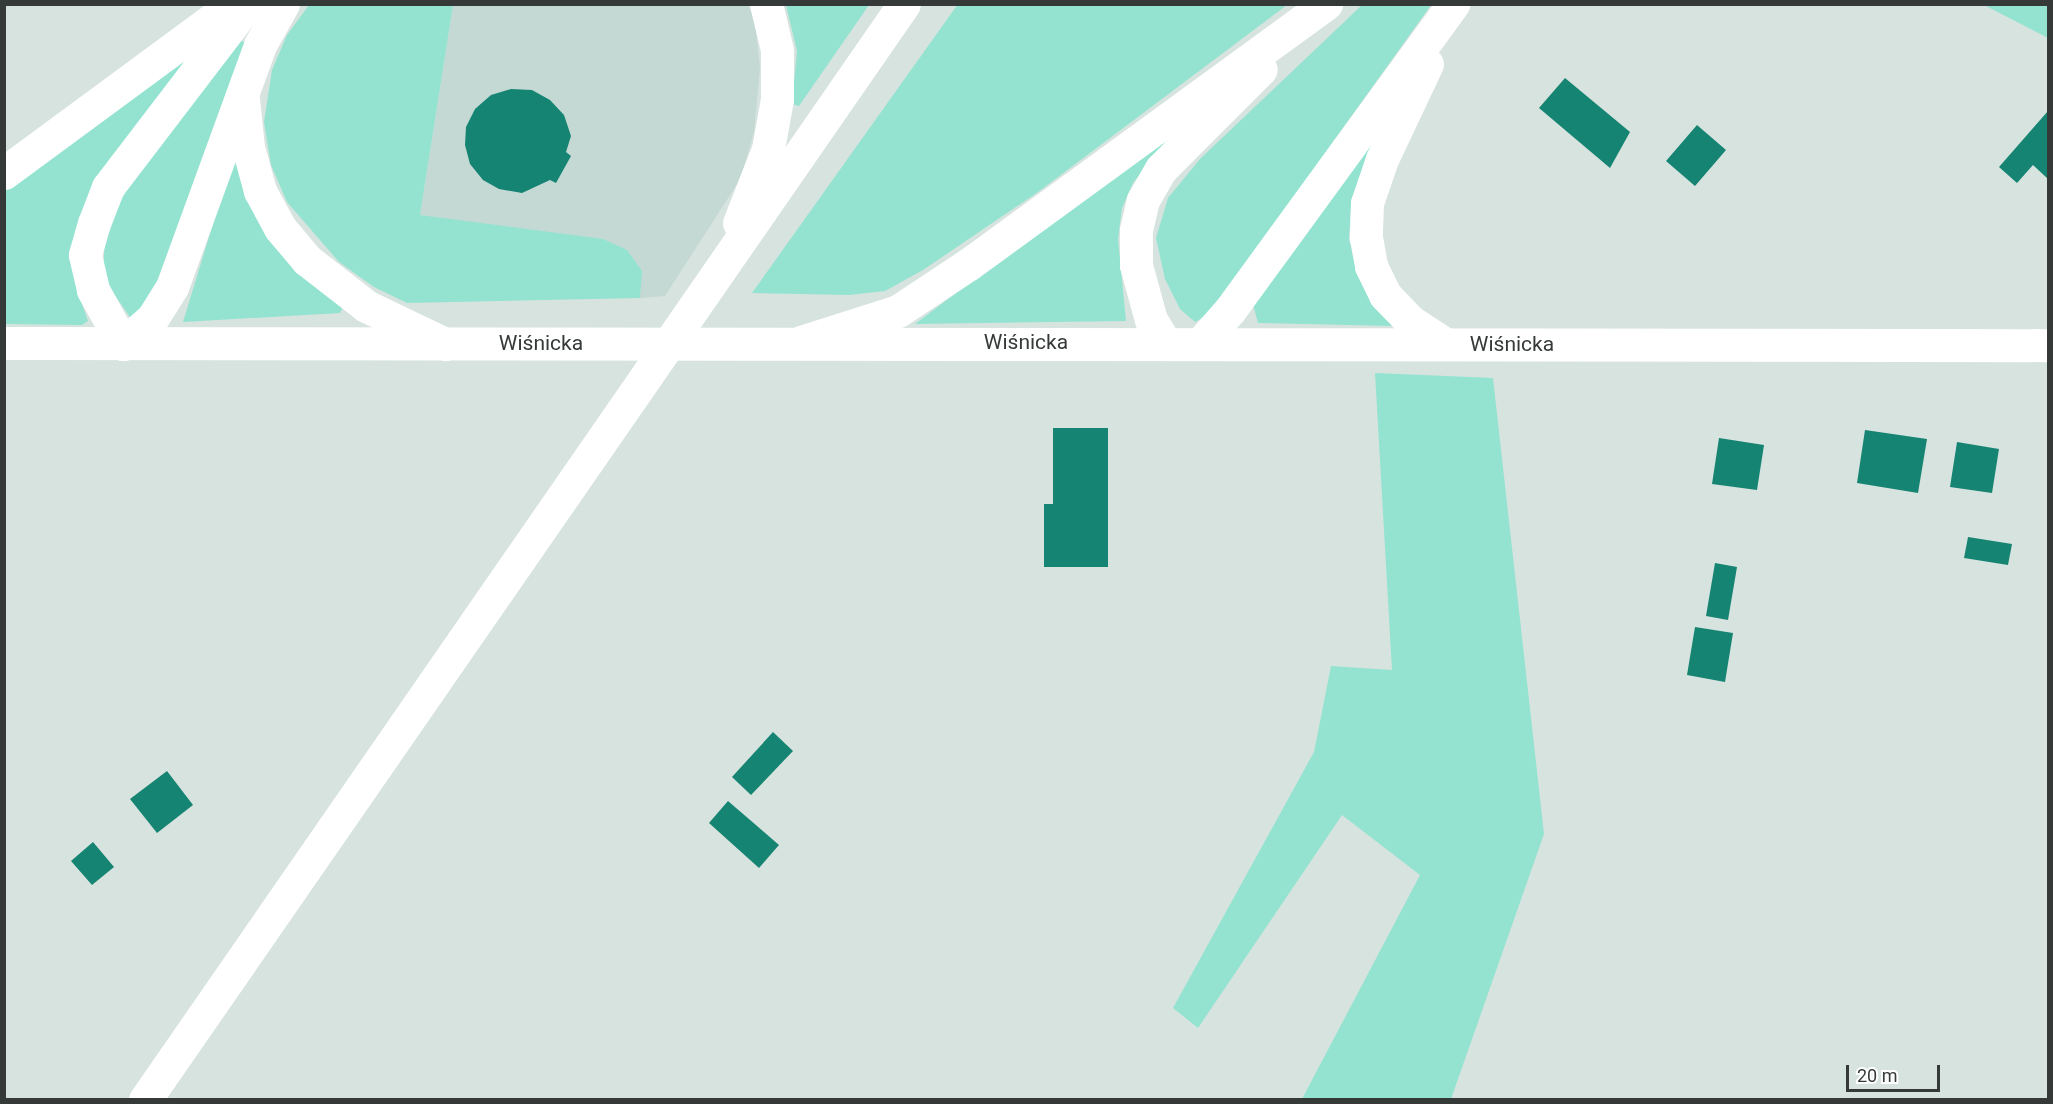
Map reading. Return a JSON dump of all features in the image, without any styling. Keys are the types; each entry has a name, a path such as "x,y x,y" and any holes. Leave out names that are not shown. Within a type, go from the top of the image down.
{"main road":[{"path":"4,173 233,4"},
{"path":"248,4 108,187 94,223 85,255 93,290 123,344 152,319 172,287 260,45 283,4"},
{"path":"718,277 768,149 777,99 777,50 766,4"},
{"path":"145,1100 718,277 904,4"},
{"path":"801,342 898,311 969,264 1326,4"},
{"path":"1165,343 1151,320 1136,265 1136,230 1143,200 1161,169 1326,4"},
{"path":"1201,343 1230,310 1454,4"},
{"path":"1445,344 1410,321 1385,295 1371,266 1366,237 1367,203 1382,159 1454,4"},
{"path":"242,93 248,147 260,191 280,228 307,260 333,283 366,306 445,344"},
{"name":"Wiśnicka","path":"4,343 2049,345"}],"shaded area":[{"path":"453,5 748,5 755,20 760,68 754,132 741,178 665,296 640,298 641,271 627,250 420,215"}],"green space":[{"path":"958,4 1287,5 1038,192 923,270 885,291 849,295 752,293"},
{"path":"309,5 453,5 420,215 603,239 627,250 642,271 640,298 407,303 374,287 339,262 287,202 271,165 264,122 272,70 287,35"},
{"path":"786,5 869,5 799,106 792,104 797,51"},
{"path":"1362,5 1431,5 1225,293 1209,314 1195,322 1180,309 1165,279 1156,238 1168,198 1200,159"},
{"path":"1984,5 2048,5 2048,38"},
{"path":"241,41 247,43 171,259 134,323 103,278 105,234 130,182"},
{"path":"187,58 76,287 88,321 82,325 5,324 4,192"},
{"path":"1242,77 1154,156 1133,183 1122,208 1118,239 1126,321 915,324"},
{"path":"1400,99 1351,207 1349,239 1357,273 1395,326 1258,323 1253,304"},
{"path":"238,142 343,307 340,313 183,322"},
{"path":"1375,373 1493,378 1544,834 1451,1099 1302,1099 1420,875 1342,815 1198,1028 1173,1008 1314,752 1331,666 1392,670"}],"building":[{"path":"1565,78 1630,132 1610,168 1539,108"},
{"path":"511,89 532,90 550,100 564,115 571,136 566,152 571,156 556,183 550,180 522,193 499,189 483,180 470,164 465,145 466,127 475,109 491,95"},
{"path":"2048,111 2048,179 2033,165 2017,183 1999,167"},
{"path":"1697,125 1726,150 1695,186 1666,161"},
{"path":"1053,428 1108,428 1108,567 1044,567 1044,504 1053,504"},
{"path":"1865,430 1927,439 1918,493 1857,483"},
{"path":"1719,438 1764,445 1757,490 1712,484"},
{"path":"1957,442 1999,449 1992,493 1950,487"},
{"path":"1968,537 2012,544 2008,565 1964,558"},
{"path":"1715,563 1737,567 1728,620 1706,616"},
{"path":"1695,627 1733,633 1725,682 1687,675"},
{"path":"773,732 793,751 751,795 732,777"},
{"path":"167,771 193,805 157,833 130,799"},
{"path":"728,801 779,845 759,868 709,823"},
{"path":"93,842 114,867 92,885 71,861"}]}
